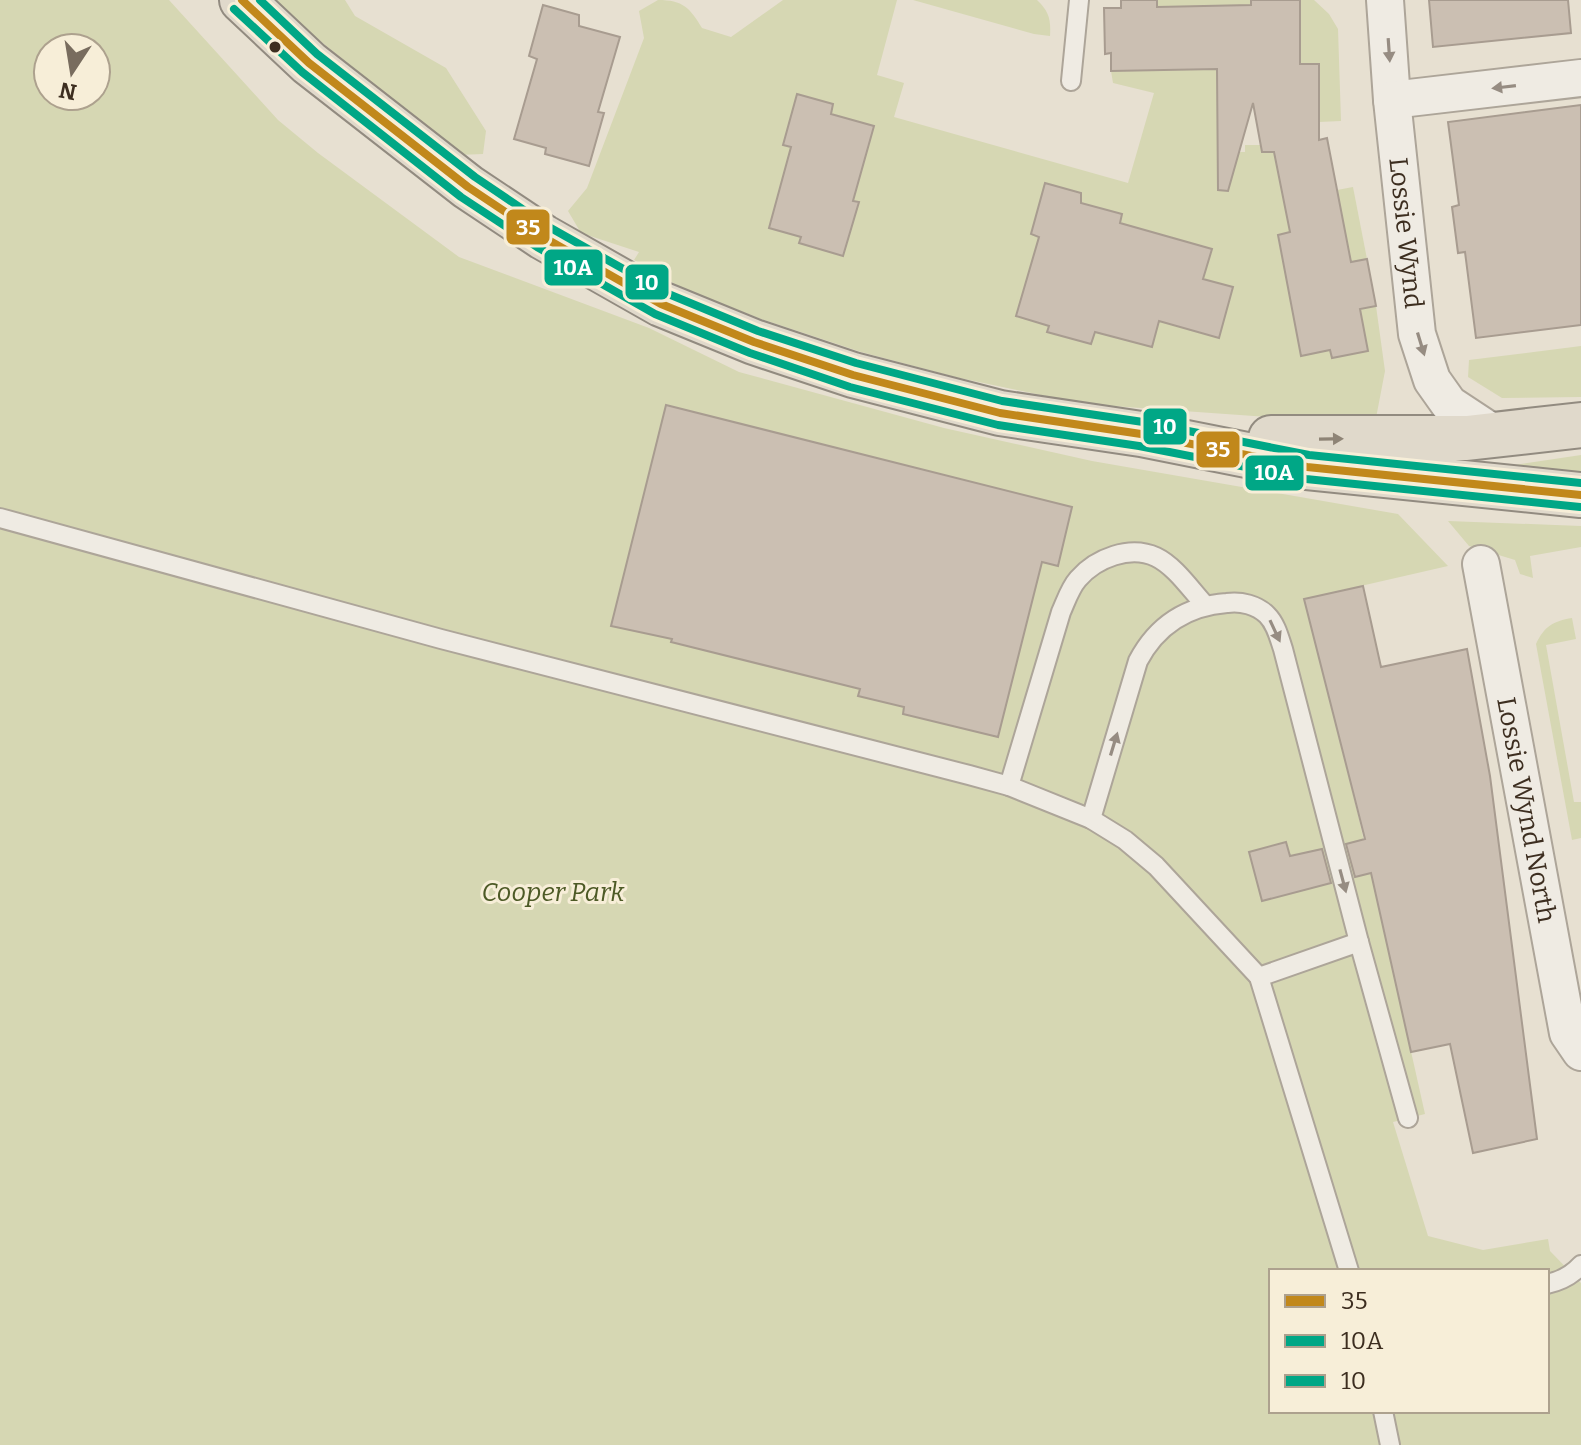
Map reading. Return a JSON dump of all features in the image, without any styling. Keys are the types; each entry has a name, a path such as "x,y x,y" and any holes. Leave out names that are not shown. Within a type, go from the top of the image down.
{"highway":[{"path":"242,0 309,63 468,187 543,237 661,304 754,342 853,375 1000,413 1141,434 1307,467 1581,495"},
{"path":"1141,434 1307,439 1467,438 1581,425"}],"street":[{"name":"Lossie Wynd","path":"1385,0 1392,100 1417,334 1432,380 1449,404 1496,435"},
{"path":"1392,100 1581,78"},
{"name":"Lossie Wynd North","path":"1481,564 1568,1033 1581,1052"}],"lane":[{"path":"1071,81 1079,0"},
{"path":"0,518 441,639 1009,786 1091,819 1125,840 1156,866 1259,977 1348,1269"},
{"path":"1009,786 1061,612 1077,580 1106,558 1123,554 1155,556 1166,563 1205,605"},
{"path":"1091,819 1138,661 1145,647 1181,614 1205,605 1235,602 1247,604 1267,615 1283,649 1408,1118"},
{"path":"1259,977 1359,942"},
{"path":"1549,1283 1574,1273 1581,1265"},
{"path":"1383,1413 1390,1445"}],"green space":[{"name":"Cooper Park","path":"0,0 169,0 278,120 459,257 649,328 739,372 944,428 1092,461 1398,514 1448,566 1304,599 1357,810 1425,1114 1393,1122 1428,1236 1483,1250 1548,1239 1550,1251 1581,1283 1581,1445 0,1445"},
{"path":"271,0 345,0 355,16 446,68 486,131 483,154 458,155"},
{"path":"658,0 674,2 689,10 702,28 731,37 783,0 897,0 877,75 904,83 894,117 1128,183 1154,93 1113,83 1111,71 1212,51 1211,6 1157,7 1157,0 1251,0 1251,40 1218,152 1245,152 1245,145 1267,145 1274,149 1290,232 1278,235 1301,356 1330,350 1332,358 1368,351 1360,309 1376,306 1385,371 1376,418 1268,417 1084,404 955,377 861,352 761,319 680,287 634,260 639,252 581,233 568,211 587,188 644,38 639,11","holes":["798,95 831,114 874,126 853,201 859,203 843,255 800,243 801,237 769,228 791,147 783,145","1046,183 1081,193 1081,203 1122,215 1101,289 1106,292 1091,344 1047,332 1049,326 1017,316 1039,237 1031,234","1211,250 1203,279 1227,286 1227,309 1219,338 1159,321 1152,347 1108,335"]},
{"path":"913,0 1037,0 1048,16 1050,36 1034,34"},
{"path":"1277,0 1314,0 1329,14 1338,29 1341,121 1319,122 1319,64 1275,63 1300,37 1300,1"},
{"path":"1353,187 1367,259 1351,262 1337,190"},
{"path":"1581,346 1581,397 1502,398 1468,377 1469,360"},
{"path":"1581,455 1581,478 1500,467"},
{"path":"1448,521 1581,526 1581,547 1530,556 1533,578 1520,574 1515,560 1469,546"},
{"path":"1572,618 1576,639 1546,645 1574,802 1581,802 1581,838 1572,840 1536,644 1550,626"}],"building":[{"path":"1121,0 1157,0 1157,7 1251,5 1251,0 1300,0 1300,64 1319,64 1319,140 1327,138 1351,262 1367,259 1376,306 1360,309 1368,351 1332,358 1330,350 1301,356 1278,235 1290,232 1274,152 1262,152 1253,103 1228,191 1218,190 1217,69 1111,71 1111,53 1105,54 1104,8 1121,8"},
{"path":"1429,0 1568,0 1571,33 1433,47"},
{"path":"543,5 579,15 579,26 620,37 598,112 604,113 589,166 545,154 546,148 514,139 537,59 529,56"},
{"path":"797,94 833,104 831,114 874,126 853,201 859,202 843,256 799,243 801,237 769,228 791,147 783,145"},
{"path":"1581,105 1581,325 1476,338 1465,252 1458,253 1452,207 1459,205 1448,122"},
{"path":"1045,183 1081,193 1081,203 1122,214 1120,223 1212,249 1203,279 1233,287 1219,338 1159,321 1152,347 1095,332 1091,344 1047,332 1049,326 1016,316 1039,237 1031,234"},
{"path":"666,405 1072,507 1058,566 1042,562 998,737 903,714 904,707 858,696 860,689 611,626"},
{"path":"1363,586 1381,667 1467,649 1490,776 1537,1139 1473,1153 1450,1044 1411,1052 1371,873 1355,877 1346,844 1365,839 1304,599"},
{"path":"1286,842 1290,856 1322,849 1331,883 1262,901 1249,852"}],"transit line":[{"name":"35","path":"242,0 309,63 468,187 543,237 661,304 754,342 853,375 1000,413 1141,434 1307,467 1581,495"},
{"name":"10","path":"260,0 317,54 475,177 549,227 666,293 758,331 856,363 1002,401 1143,422 1309,455 1581,483"},
{"name":"10A","path":"234,9 302,72 461,197 537,247 655,314 750,353 850,387 998,425 1139,446 1306,479 1580,507"}]}
